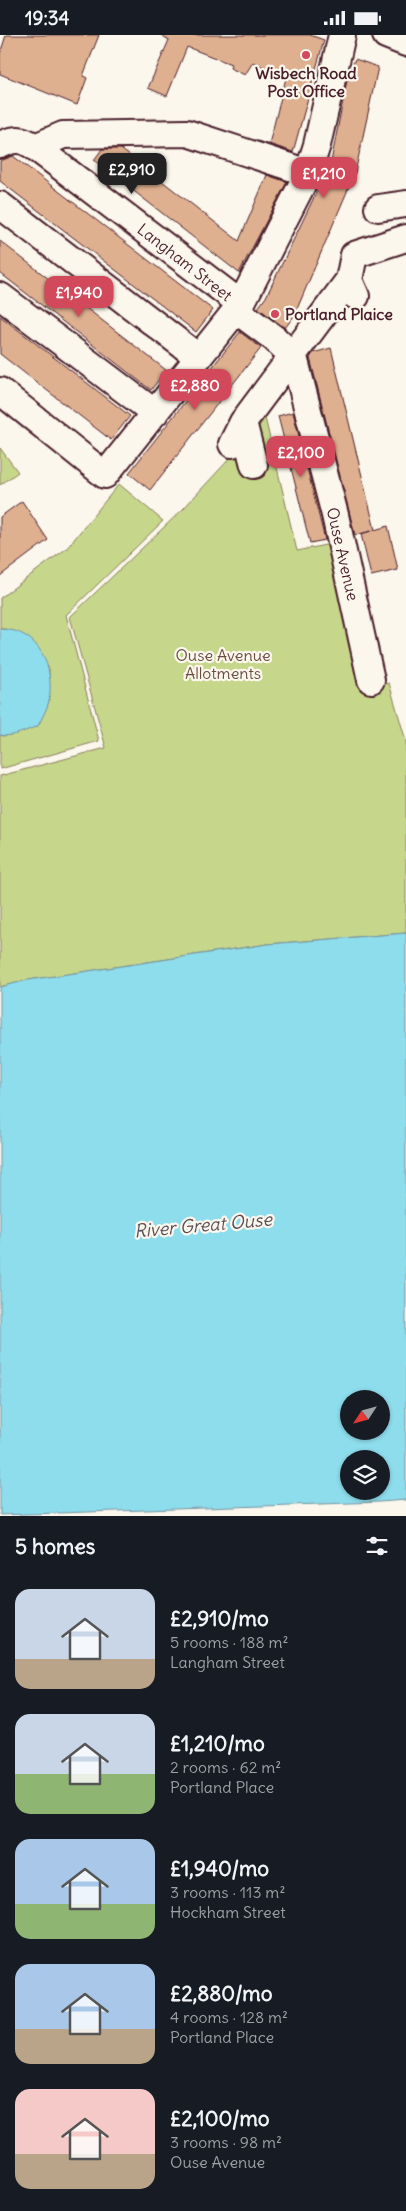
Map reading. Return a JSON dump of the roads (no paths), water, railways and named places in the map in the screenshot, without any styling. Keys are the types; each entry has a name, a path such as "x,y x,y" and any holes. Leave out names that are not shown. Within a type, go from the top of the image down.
{"street":[{"path":"0,391 104,475 238,307 308,173 317,145 342,35"},
{"path":"386,35 406,43"},
{"path":"35,147 63,135 188,133 308,173"},
{"name":"Langham Street","path":"2,141 24,139 238,307"},
{"path":"378,208 406,204"},
{"path":"0,205 198,357"},
{"path":"254,465 237,433 294,357 353,288 354,255 406,238"},
{"path":"0,295 155,413"},
{"path":"238,307 294,357"},
{"name":"Ouse Avenue","path":"294,357 334,515 371,680"}],"water":[{"path":"0,629 25,635 34,643 46,663 50,688 49,701 38,726 5,736 0,735"},
{"name":"River Great Ouse","path":"406,933 406,1500 0,1515 0,987 28,980 268,944"}],"place":[{"name":"Wisbech Road Post Office","path":"306,55"},
{"name":"Portland Plaice","path":"275,314"}],"park label":[{"name":"Ouse Avenue Allotments","path":"223,664"}]}
